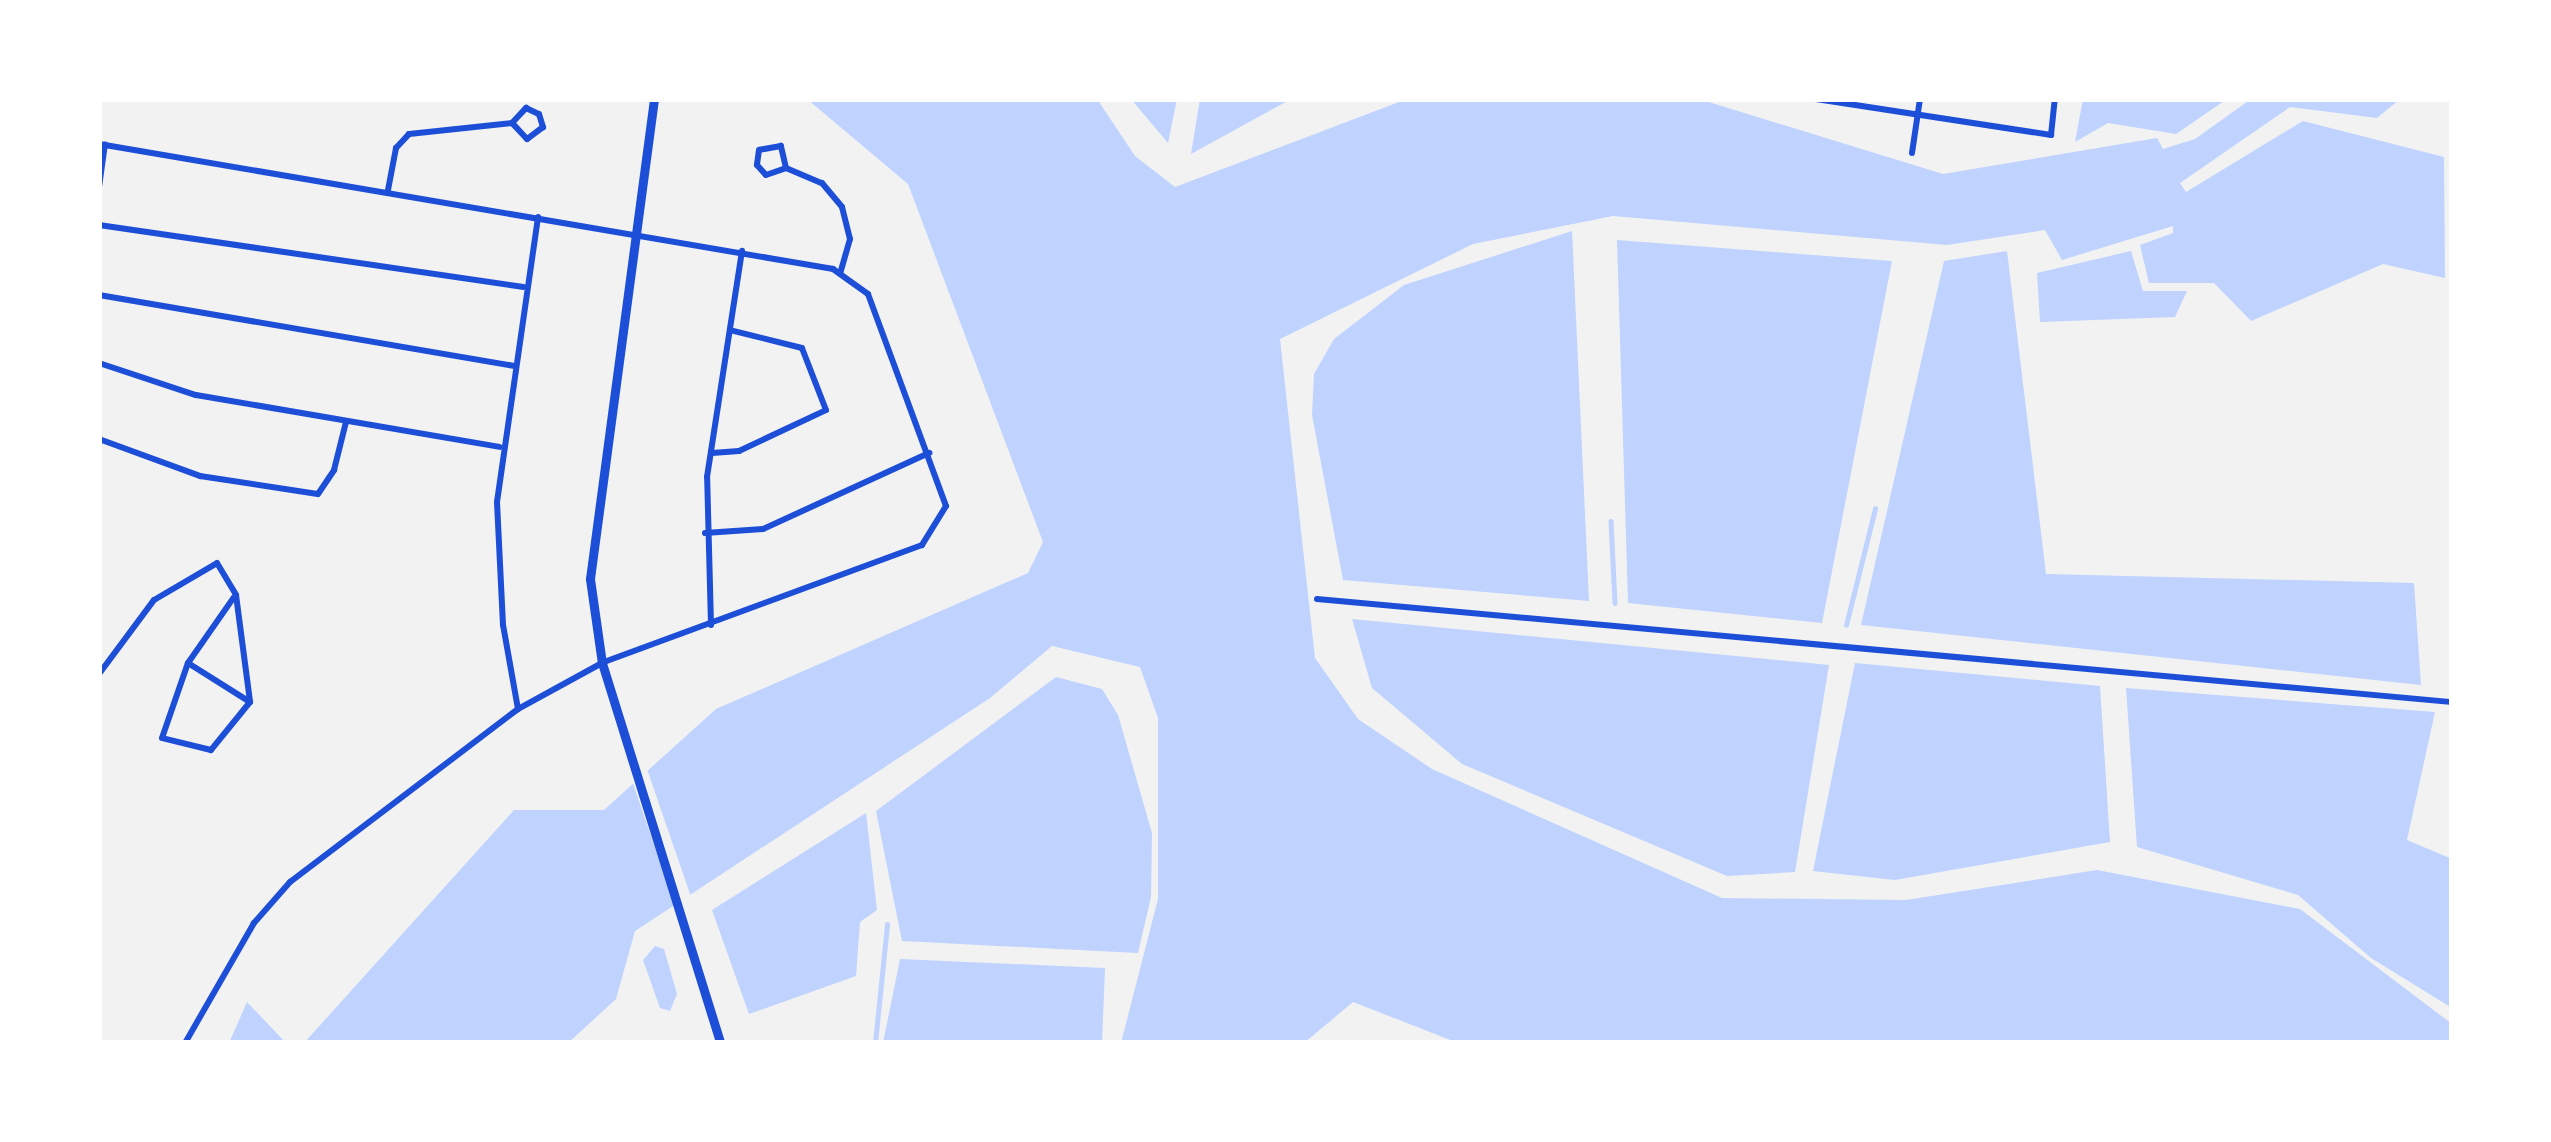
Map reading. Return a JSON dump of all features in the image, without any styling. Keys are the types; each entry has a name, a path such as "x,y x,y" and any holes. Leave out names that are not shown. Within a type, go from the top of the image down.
{"main road":[{"path":"654,99 590,579 602,663 693,935 720,1043"}],"street":[{"path":"1816,99 2051,135 2055,99"},
{"path":"1912,152 1920,99"},
{"path":"388,190 396,148 409,134 512,122 526,108 539,114 543,127 526,139 512,122"},
{"path":"99,187 102,144 742,251 840,274 868,293 946,506 922,544 602,663 518,709 290,882 254,922 185,1043"},
{"path":"786,168 781,146 759,150 757,165 766,175 786,168 822,182 842,207 850,239 840,274"},
{"path":"518,709 497,562 500,447 538,218"},
{"path":"99,225 523,287"},
{"path":"711,625 705,532 710,453 742,251"},
{"path":"99,295 513,366"},
{"path":"710,453 740,451 826,410 802,348 730,330"},
{"path":"99,363 196,395 500,447"},
{"path":"99,439 200,476 318,494 334,470 346,422"},
{"path":"705,532 764,530 928,453"},
{"path":"99,674 154,600 217,562 236,595 250,702 211,750 162,737 188,663 236,595"},
{"path":"1317,599 2452,702"},
{"path":"188,663 250,702"}],"water":[{"path":"807,99 1097,99 1135,156 1175,187 1407,99 1699,99 1943,174 2157,138 2163,149 2195,139 2251,99 2400,99 2377,118 2290,107 2180,183 2186,192 2303,121 2444,157 2445,278 2383,264 2251,321 2214,283 2149,283 2140,245 2173,233 2173,226 2062,260 2045,230 1947,245 1613,216 1473,244 1280,339 1315,658 1358,719 1432,769 1722,898 1906,900 2097,870 2300,909 2452,1024 2452,1043 1458,1043 1353,1002 1304,1043 1121,1043 1158,899 1158,718 1140,667 1052,646 990,698 635,931 616,999 568,1043 304,1043 514,810 604,810 716,709 1028,573 1043,542 908,184"},
{"path":"1131,99 1177,99 1168,143"},
{"path":"1200,99 1291,99 1191,154"},
{"path":"2083,99 2227,99 2176,134 2108,123 2075,142"},
{"path":"1572,231 1589,601 1343,580 1312,415 1314,374 1334,339 1404,285"},
{"path":"1617,240 1892,261 1822,623 1628,603"},
{"path":"2007,251 2046,574 2414,583 2421,685 1861,625 1944,261"},
{"path":"2131,251 2143,291 2187,291 2175,317 2040,322 2037,273"},
{"path":"1352,619 1829,665 1795,872 1727,876 1462,764 1372,688"},
{"path":"1855,663 2100,686 2110,842 1895,880 1813,871"},
{"path":"1056,677 1102,689 1118,715 1152,833 1151,897 1138,953 902,941 876,811"},
{"path":"2126,688 2435,712 2407,840 2452,859 2452,1008 2371,958 2298,895 2137,847"},
{"path":"866,813 877,910 860,922 856,976 749,1014 712,910"},
{"path":"655,946 664,949 677,994 670,1011 660,1008 643,960"},
{"path":"900,959 1105,968 1102,1043 883,1043"},
{"path":"247,1002 286,1043 229,1043"}],"pier":[{"path":"647,769 692,900 675,906 630,775"}],"waterway":[{"path":"1846,625 1875,509"},
{"path":"1611,521 1615,603"},
{"path":"875,1043 887,925"}]}
